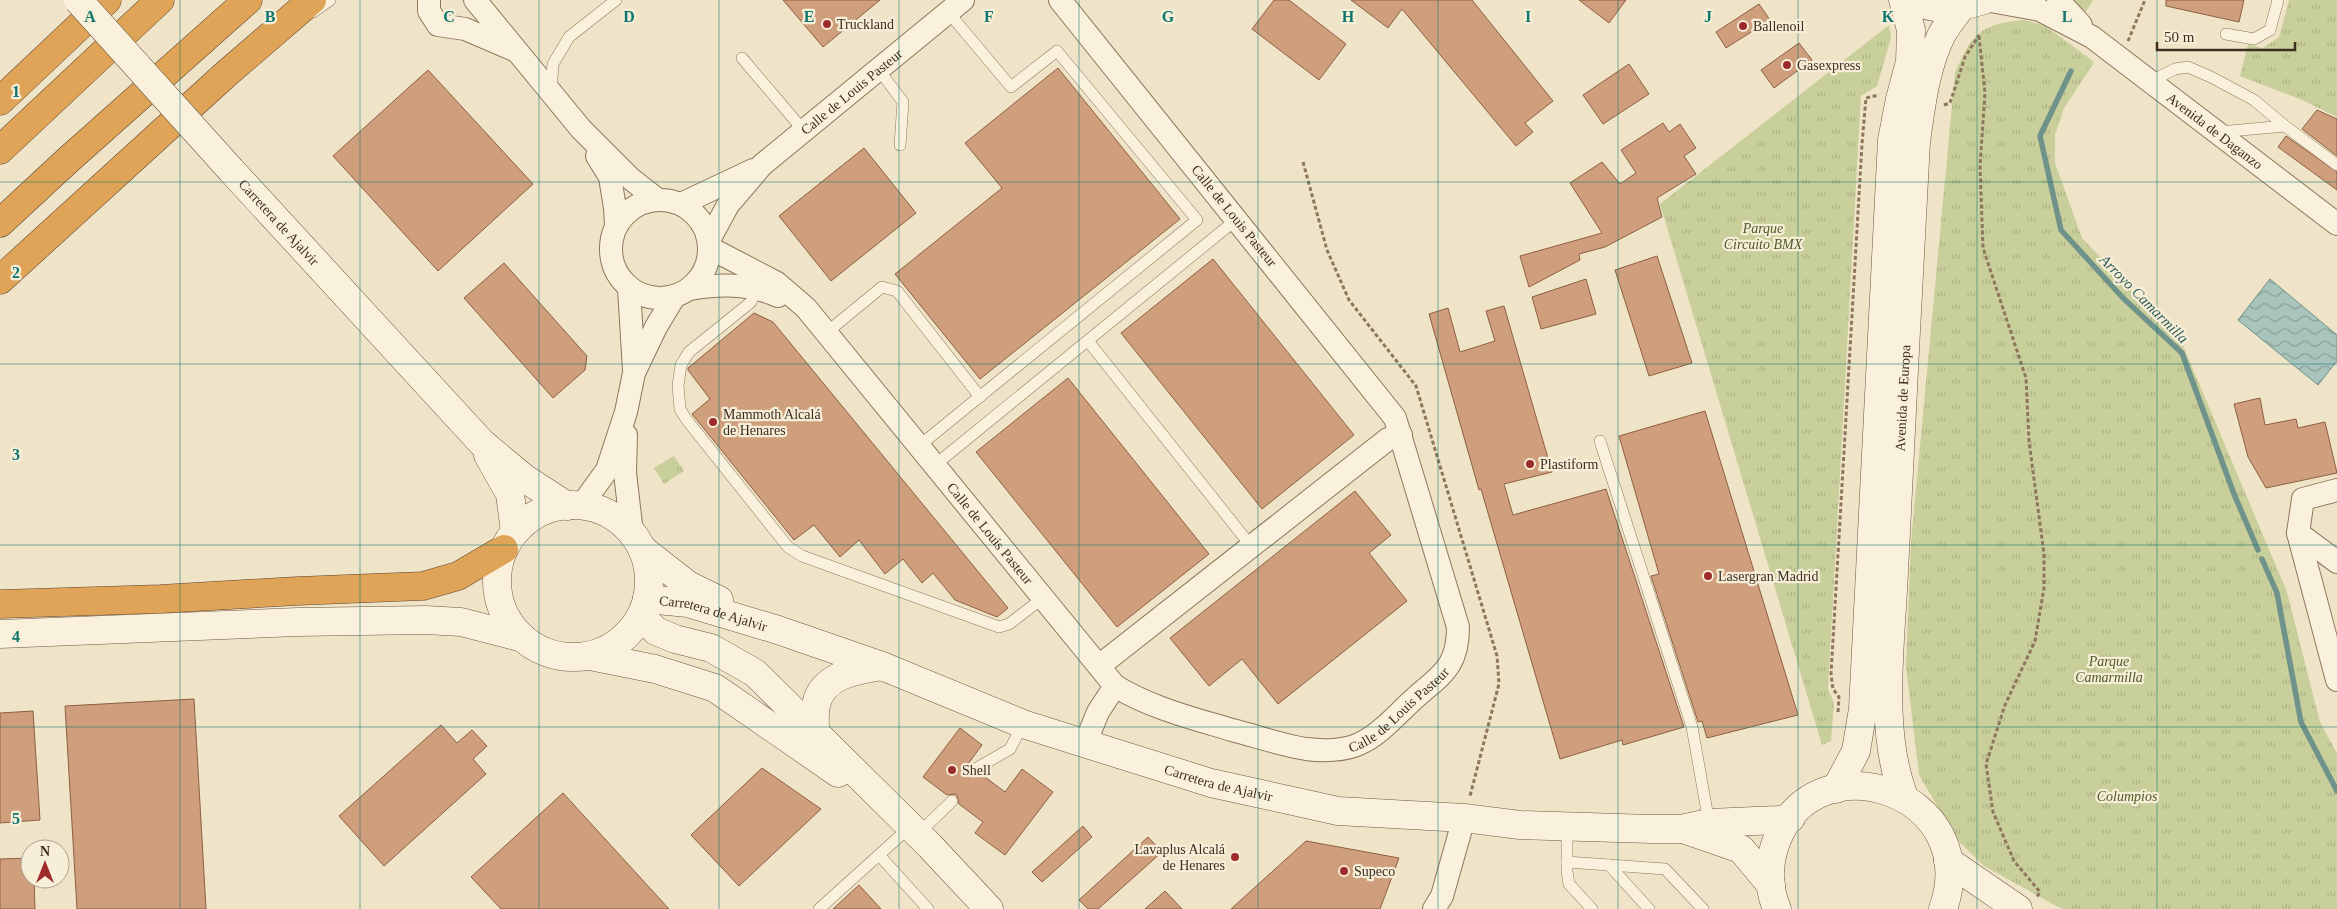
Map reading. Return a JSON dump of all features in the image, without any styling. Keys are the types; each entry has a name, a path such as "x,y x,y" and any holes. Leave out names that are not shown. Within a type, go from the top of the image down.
{"highway":[{"path":"0,80 95,0"},
{"path":"0,101 107,0"},
{"path":"0,150 160,0"},
{"path":"0,223 248,0"},
{"path":"0,280 226,74 312,0"},
{"path":"0,604 160,599 423,586 458,576 509,541"}],"street":[{"name":"Carretera de Ajalvir","path":"78,0 231,170 482,443 524,478 574,506"},
{"path":"429,0 429,11 438,24 466,30 517,52"},
{"path":"475,0 581,130 632,179 658,200"},
{"name":"Calle de Louis Pasteur","path":"956,6 762,165 728,205 709,244 777,283 806,308 1115,686 1132,696 1176,713 1307,749 1335,749 1359,744 1375,733 1441,674 1454,660 1458,646 1458,627 1395,418 1385,403 1060,0"},
{"name":"Avenida de Europa","path":"1836,789 1856,751 1863,709 1892,140 1910,62 1911,30 1903,0"},
{"path":"1910,0 1920,5 1940,8 1977,2"},
{"name":"Avenida de Daganzo","path":"2058,0 2092,37"},
{"name":"Avenida de Europa","path":"1904,797 1892,756 1889,715 1897,486 1916,142 1921,103 1930,66 1941,36 1977,2"},
{"name":"Avenida de Daganzo","path":"1977,2 2040,10 2092,37 2337,224"},
{"path":"581,130 610,177 616,226"},
{"name":"Calle de Louis Pasteur","path":"681,204 762,165"},
{"path":"574,506 607,470 626,412 634,373 656,327 682,293 701,278 708,263 709,244 703,225 694,213 681,204 658,200 641,204 626,213 616,226 610,243 611,260 618,276 629,288 643,296 659,299 682,293"},
{"name":"Calle de Louis Pasteur","path":"682,293 722,284 756,288 806,308"},
{"path":"629,288 634,373"},
{"path":"590,656 616,643 628,634 644,608 649,574 637,541 625,473 626,412"},
{"path":"1098,666 1388,439 1401,435"},
{"name":"Carretera de Ajalvir","path":"482,443 510,494 509,541"},
{"path":"2337,490 2303,499 2298,533 2337,680"},
{"path":"637,541 618,520 600,510 574,506 547,510 530,519 509,541 497,573 498,597 507,619 523,638 543,651 566,657 590,656 655,669 715,688 907,824"},
{"path":"2298,533 2337,562"},
{"name":"Carretera de Ajalvir","path":"637,541 688,585 778,630"},
{"name":"Carretera de Ajalvir","path":"644,608 688,603 778,630 882,666 1023,724 1085,744 1211,783 1338,811 1464,818 1520,825 1681,829 1709,822 1791,818"},
{"path":"644,608 656,631 675,639 711,648 755,673 907,824 989,909"},
{"path":"0,634 298,622 426,620 461,622 523,638"},
{"path":"815,733 816,705 823,688 836,678 853,671 882,666"},
{"path":"1085,744 1098,712 1115,686"},
{"path":"1774,897 1771,861 1784,827 1812,799 1836,789 1859,785 1882,788 1904,797 1925,814 1940,836 1948,861 1949,887 1943,909"},
{"path":"1434,909 1442,896 1464,818"},
{"name":"Carretera de Ajalvir","path":"1681,829 1741,850 1774,897"},
{"path":"1948,861 2027,905"}],"lane":[{"path":"226,74 330,0"},
{"path":"551,93 553,64 569,37 616,0"},
{"path":"2226,34 2254,39 2270,30 2278,0"},
{"path":"919,446 1197,220 1057,51 1011,87 956,6"},
{"path":"742,58 804,131"},
{"path":"2151,81 2175,69 2188,67 2211,76 2254,100 2285,126 2337,164"},
{"path":"880,70 903,102 900,145"},
{"path":"2218,132 2285,126"},
{"path":"935,465 1237,219"},
{"path":"826,332 882,287 896,291 980,397"},
{"path":"756,288 751,302 689,352 682,365 678,386 680,409 788,547 802,556 999,627 1009,624 1043,598"},
{"path":"1088,341 1251,546"},
{"path":"1600,441 1692,727 1709,822"},
{"path":"977,768 1010,748 1023,724"},
{"path":"819,909 879,855 907,824 952,800"},
{"path":"1567,826 1569,884 1592,909"},
{"path":"879,855 928,909"},
{"path":"1567,862 1666,869 1703,909"},
{"path":"1609,865 1649,909"}],"path":[{"path":"2127,44 2145,0"},
{"path":"1940,106 1950,104 1965,57 1979,35 1985,93 1980,166 1983,248 2026,378 2029,441 2044,554 2044,588 2035,640 2004,705 1986,764 1993,812 2014,861 2040,892 2027,905"},
{"path":"1838,714 1839,696 1833,690 1831,674 1862,144 1866,98 1876,95 1882,96"}],"green space":[{"path":"2069,0 2093,0 2085,13"},
{"path":"2289,0 2337,0 2337,117 2302,100 2240,76 2248,44 2263,48 2279,37"},
{"name":"Parque Camarmilla","path":"2024,20 2044,25 2093,61 2093,64 2064,108 2055,135 2055,163 2082,238 2182,343 2287,592 2320,722 2337,753 2337,909 2062,909 1984,866 1957,840 1919,775 1906,667 1911,542 1955,73 1972,40 1979,33 1997,24"},
{"name":"Parque Circuito BMX","path":"1889,25 1891,38 1877,86 1861,96 1828,689 1834,703 1831,741 1822,745 1660,204"},
{"path":"674,456 684,471 664,484 654,468"}],"water":[{"path":"2270,279 2337,335 2337,361 2318,385 2238,320"}],"building":[{"name":"Truckland","path":"783,0 880,0 823,47"},
{"path":"1274,0 1289,0 1346,44 1319,80 1252,29"},
{"path":"1351,0 1472,0 1553,101 1525,123 1533,132 1516,146 1402,9 1388,28"},
{"path":"1579,0 1626,0 1609,23"},
{"path":"2166,0 2244,0 2239,22 2166,6"},
{"name":"Ballenoil","path":"1759,4 1770,20 1726,48 1716,32"},
{"name":"Gasexpress","path":"1799,43 1812,60 1774,88 1761,70"},
{"path":"1629,64 1649,94 1603,124 1583,95"},
{"path":"1058,68 1180,219 980,379 895,274 1002,188 965,143"},
{"path":"428,70 533,184 438,271 333,156"},
{"path":"2317,110 2337,119 2337,156 2302,129"},
{"path":"1663,123 1669,132 1680,124 1696,148 1684,156 1696,174 1657,198 1662,217 1605,247 1579,254 1580,260 1529,287 1520,256 1602,233 1570,183 1602,162 1620,184 1636,173 1621,150"},
{"path":"2286,136 2337,172 2337,190 2278,147"},
{"path":"864,148 916,213 831,281 779,216"},
{"path":"1657,256 1692,363 1649,376 1615,270"},
{"path":"1213,259 1354,435 1262,509 1121,333"},
{"path":"504,263 587,356 585,370 553,398 464,298"},
{"path":"1586,279 1596,314 1541,329 1532,297"},
{"path":"1504,306 1552,472 1504,484 1513,515 1606,489 1684,727 1623,745 1622,740 1560,759 1481,489 1479,490 1429,314 1448,308 1460,352 1495,341 1486,311"},
{"path":"754,313 773,322 1008,608 997,617 955,600 933,573 922,583 903,559 885,574 859,540 840,557 814,525 794,540 692,414 710,399 688,368"},
{"path":"1068,378 1209,554 1117,627 976,452"},
{"path":"2260,398 2265,425 2296,419 2298,428 2325,422 2337,473 2266,488 2248,457 2234,404"},
{"name":"Lasergran Madrid","path":"1705,411 1798,715 1707,738 1702,721 1698,722 1651,576 1659,574 1619,436"},
{"path":"1355,491 1391,535 1369,553 1407,601 1278,704 1242,659 1209,686 1170,638"},
{"path":"194,699 206,909 77,909 65,706"},
{"path":"33,711 40,820 0,823 0,713"},
{"path":"441,725 457,743 472,730 487,746 473,759 486,774 384,866 339,816"},
{"path":"960,728 982,745 968,764 973,774 981,774 1005,792 1022,769 1053,792 1005,855 975,833 983,822 959,804 957,795 947,795 923,777"},
{"path":"762,768 821,809 739,886 691,835"},
{"path":"563,793 669,909 501,909 471,877"},
{"path":"1083,826 1092,837 1042,882 1032,872"},
{"path":"1148,837 1162,852 1098,909 1088,909 1079,900"},
{"path":"1306,841 1399,858 1380,909 1231,909"},
{"path":"20,858 20,889 34,889 35,909 0,909 0,859"},
{"path":"859,885 881,909 833,909"},
{"path":"1165,891 1182,909 1145,909"}],"waterway":[{"name":"Arroyo Camarmilla","path":"2071,71 2040,136 2061,230 2123,298 2182,353 2234,494 2258,550"},
{"name":"Arroyo Camarmilla","path":"2262,559 2277,593 2301,722 2337,791"}],"place":[{"name":"Truckland","path":"827,24"},
{"name":"Ballenoil","path":"1743,26"},
{"name":"Gasexpress","path":"1787,65"},
{"name":"Mammoth Alcalá de Henares","path":"713,422"},
{"name":"Plastiform","path":"1530,464"},
{"name":"Lasergran Madrid","path":"1708,576"},
{"name":"Shell","path":"952,770"},
{"name":"Lavaplus Alcalá de Henares","path":"1235,857"},
{"name":"Supeco","path":"1344,871"}],"park label":[{"name":"Columpios","path":"2127,796"}]}
